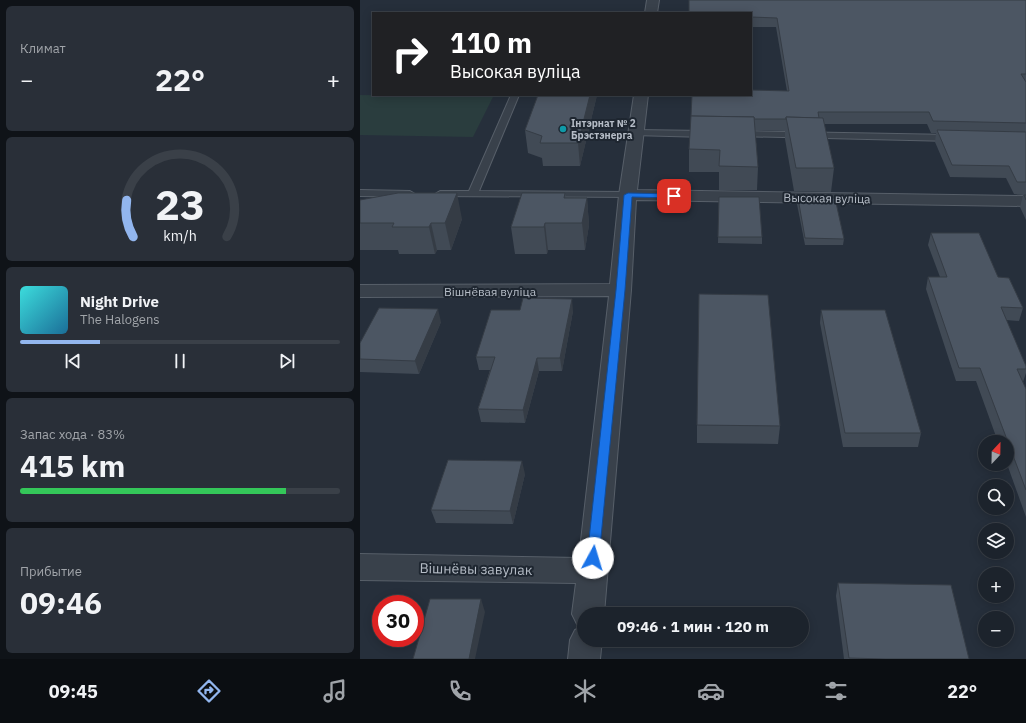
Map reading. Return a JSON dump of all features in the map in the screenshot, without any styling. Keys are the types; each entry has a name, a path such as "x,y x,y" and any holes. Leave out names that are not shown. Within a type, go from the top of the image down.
{"street":[{"path":"651,12 653,0"},
{"path":"589,607 621,290 628,195 641,96"},
{"name":"Высокая вуліца","path":"628,195 1026,201"},
{"name":"Вішнёвая вуліца","path":"360,291 621,290"},
{"name":"Вішнёвы завулак","path":"360,567 592,571"},
{"path":"584,659 585,647"}],"lane":[{"path":"473,194 515,96"},
{"path":"636,133 716,134"},
{"path":"732,134 961,138"},
{"path":"360,193 628,195"}],"shaded area":[{"path":"360,95 493,97 473,137 360,135"}],"building":[{"path":"689,0 1026,0 1026,74 1021,74 1026,82 1026,123 933,121 929,112 818,112 819,118 786,117 786,119 691,116 692,96 752,96 752,90 789,91 777,18 752,17 752,12 689,12"},
{"path":"538,96 590,96 578,143 540,143 542,136 525,130"},
{"path":"691,116 754,117 758,167 719,166 720,150 689,149"},
{"path":"786,117 823,118 834,168 796,168"},
{"path":"937,130 1026,132 1026,182 1017,182 1009,166 952,165"},
{"path":"398,193 457,193 445,223 431,223 429,227 392,227 394,223 360,223 360,200"},
{"path":"522,193 565,193 564,198 587,198 582,223 545,223 544,227 511,227"},
{"path":"719,197 759,197 762,237 718,237"},
{"path":"798,198 835,198 844,239 805,238"},
{"path":"931,233 979,233 998,277 1009,278 1023,308 1001,307 1026,366 1026,369 1017,369 1026,389 1026,490 1014,458 1014,435 1005,435 980,368 959,368 928,277 947,277"},
{"path":"699,294 768,295 780,426 697,425"},
{"path":"523,298 572,299 560,358 537,358 523,410 478,409 495,357 476,357 491,310 520,310"},
{"path":"379,308 438,309 415,361 360,359 360,343"},
{"path":"821,310 885,310 921,433 845,433"},
{"path":"448,460 522,461 510,511 431,510"},
{"path":"838,583 951,585 969,659 849,658"},
{"path":"430,599 481,599 469,659 413,659 416,647 424,647 424,620"}],"place":[{"name":"Інтэрнат № 2 Брэстэнерга","path":"563,129"}],"route":[{"path":"593,558 621,290 628,195 674,196"}]}
